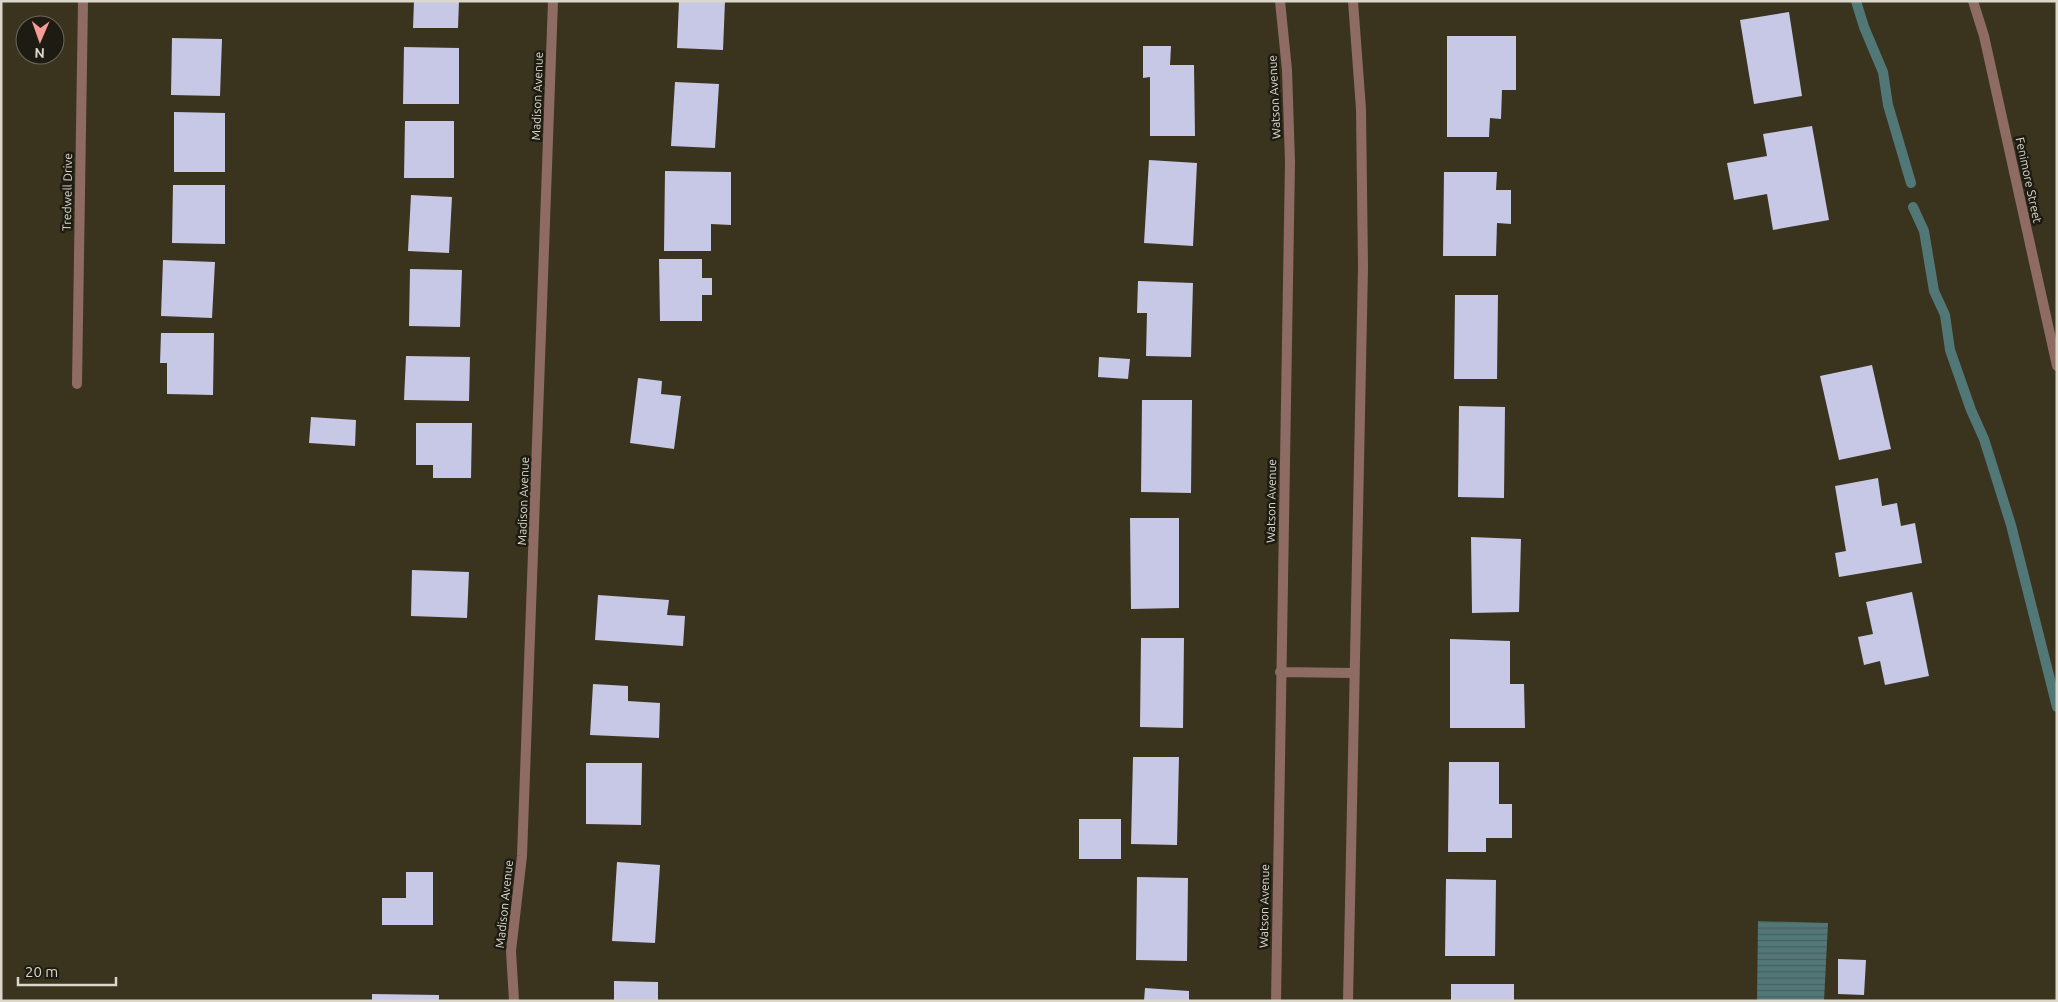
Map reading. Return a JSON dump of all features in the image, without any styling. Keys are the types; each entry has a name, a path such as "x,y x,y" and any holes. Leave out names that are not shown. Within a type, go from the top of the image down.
{"street":[{"name":"Tredwell Drive","path":"77,384 83,1"},
{"name":"Madison Avenue","path":"514,1001 511,951 522,856 554,1"},
{"name":"Watson Avenue","path":"1276,1001 1290,162 1287,70 1280,1"},
{"path":"1348,1001 1353,673 1363,267 1361,110 1353,1"},
{"name":"Fenimore Street","path":"1973,1 1984,36 2057,366"},
{"path":"1280,672 1353,673"}],"water":[{"path":"1758,921 1828,923 1824,1001 1757,1001"}],"building":[{"path":"414,1 459,1 458,28 413,28"},
{"path":"679,1 725,1 723,50 677,48"},
{"path":"1789,12 1802,96 1754,104 1740,20"},
{"path":"1447,36 1516,36 1516,90 1502,90 1501,119 1490,118 1489,137 1447,137"},
{"path":"172,38 222,39 220,96 171,95"},
{"path":"1143,46 1171,46 1170,65 1194,65 1195,136 1150,136 1150,77 1143,78"},
{"path":"404,47 459,48 459,104 403,104"},
{"path":"675,82 719,84 715,148 671,146"},
{"path":"174,112 225,113 225,172 174,172"},
{"path":"405,121 454,121 454,178 404,178"},
{"path":"1812,126 1829,220 1773,230 1767,194 1734,200 1727,163 1767,156 1763,134"},
{"path":"1149,160 1197,163 1193,246 1144,243"},
{"path":"665,171 731,172 731,225 711,224 711,251 664,251"},
{"path":"1444,172 1497,172 1496,190 1511,190 1511,224 1497,223 1496,256 1443,256"},
{"path":"173,185 225,185 225,244 172,243"},
{"path":"411,195 452,197 449,253 408,251"},
{"path":"659,259 702,259 702,278 712,278 712,295 702,295 702,321 660,321"},
{"path":"163,260 215,262 212,318 161,316"},
{"path":"410,269 462,270 460,327 409,326"},
{"path":"1138,281 1193,283 1191,357 1146,356 1147,313 1137,313"},
{"path":"1455,295 1498,295 1497,379 1454,379"},
{"path":"161,333 214,333 213,395 167,394 167,363 160,363"},
{"path":"406,356 470,357 469,401 404,400"},
{"path":"1099,357 1130,359 1128,379 1098,377"},
{"path":"1872,365 1891,449 1839,460 1820,376"},
{"path":"638,378 662,381 661,394 681,396 674,449 630,443"},
{"path":"1142,400 1192,400 1191,493 1141,492"},
{"path":"1459,406 1505,407 1504,498 1458,497"},
{"path":"311,417 356,420 355,446 309,443"},
{"path":"416,423 472,423 471,478 433,478 433,465 416,465"},
{"path":"1878,478 1882,506 1897,503 1901,526 1915,523 1922,563 1839,577 1835,553 1846,551 1835,486"},
{"path":"1130,518 1179,518 1179,608 1131,609"},
{"path":"1471,537 1521,539 1519,612 1472,613"},
{"path":"412,570 469,572 467,618 411,616"},
{"path":"1912,592 1929,676 1885,685 1880,661 1864,665 1858,637 1873,634 1866,602"},
{"path":"598,595 669,600 667,615 685,616 683,646 595,640"},
{"path":"1141,638 1184,638 1183,728 1140,727"},
{"path":"1450,639 1510,641 1510,684 1524,684 1525,728 1450,728"},
{"path":"593,684 628,686 628,701 660,703 659,738 590,735"},
{"path":"1133,757 1179,757 1177,845 1131,844"},
{"path":"1449,762 1499,762 1499,804 1512,804 1512,838 1486,838 1486,852 1448,852"},
{"path":"586,763 642,763 641,825 586,824"},
{"path":"1079,819 1121,819 1121,859 1079,859"},
{"path":"617,862 660,865 655,943 612,941"},
{"path":"406,872 433,872 433,925 382,925 382,898 406,898"},
{"path":"1137,877 1188,878 1187,961 1136,960"},
{"path":"1446,879 1496,880 1495,956 1445,956"},
{"path":"1838,959 1866,960 1864,995 1838,994"},
{"path":"614,981 658,982 658,1001 614,1001"},
{"path":"1451,984 1514,984 1514,1001 1451,1001"},
{"path":"1145,988 1189,991 1189,1001 1144,1001"},
{"path":"372,994 439,995 439,1001 372,1001"}],"waterway":[{"path":"1856,1 1864,27 1883,72 1888,105 1911,183"},
{"path":"1913,207 1924,231 1934,291 1945,315 1950,350 1971,410 1984,439 2011,525 2057,707"}]}
